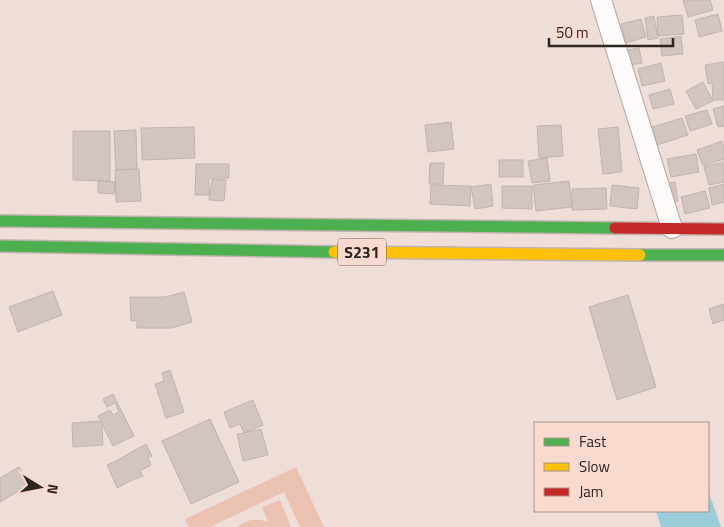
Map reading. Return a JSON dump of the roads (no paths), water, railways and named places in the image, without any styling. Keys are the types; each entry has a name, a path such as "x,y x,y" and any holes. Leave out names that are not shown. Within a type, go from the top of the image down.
{"main road":[{"name":"S231","path":"0,221 724,229"},
{"name":"S231","path":"0,246 358,252 724,255"}],"street":[{"path":"601,0 672,228"}],"water":[{"path":"709,493 721,527 661,527 656,512 709,512"}]}
